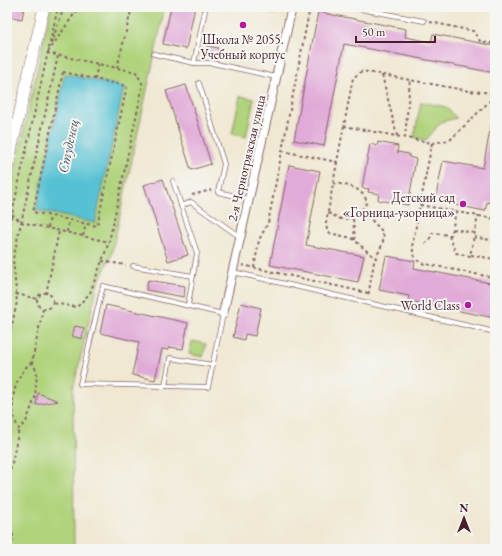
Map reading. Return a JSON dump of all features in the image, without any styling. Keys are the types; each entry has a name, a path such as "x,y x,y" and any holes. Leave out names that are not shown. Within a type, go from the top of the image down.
{"street":[{"path":"7,168 44,7"},
{"name":"2-я Черногрязская улица","path":"223,314 292,7"}],"lane":[{"path":"350,7 424,21"},
{"path":"194,63 205,11"},
{"path":"154,54 194,63 212,63 277,77"},
{"path":"199,83 224,164 218,192 249,199"},
{"path":"173,181 196,253 188,306"},
{"path":"181,206 191,202 241,237"},
{"path":"133,266 193,276"},
{"path":"233,272 495,332"},
{"path":"103,286 188,306 223,314 208,387 80,384 103,286"},
{"path":"165,386 170,358 213,365"}],"path":[{"path":"7,236 58,7"},
{"path":"47,53 64,7"},
{"path":"47,53 79,7"},
{"path":"117,68 132,7"},
{"path":"254,268 259,240 268,223 310,7"},
{"path":"431,23 473,30 480,41 495,44"},
{"path":"47,53 136,72 143,84 108,242 90,293 77,307 52,302"},
{"path":"7,347 17,302 13,259 58,56"},
{"path":"95,79 98,64"},
{"path":"376,258 355,240 329,233 327,230 333,183 355,75 362,71 469,91 495,93"},
{"path":"63,72 127,86 97,226 50,216 33,212 63,72"},
{"path":"382,75 397,136"},
{"path":"404,138 410,80"},
{"path":"344,126 432,143 450,140 495,96"},
{"path":"432,143 412,247 413,254 418,261 426,264 495,278"},
{"path":"282,151 337,162"},
{"path":"328,213 341,219 353,218 362,210 367,202 357,189 350,186 333,183"},
{"path":"179,199 209,190 218,192"},
{"path":"420,205 495,219"},
{"path":"362,210 384,234 382,245 376,258 366,302"},
{"path":"449,236 453,229 456,212"},
{"path":"12,214 21,222 108,242"},
{"path":"48,228 50,216"},
{"path":"471,255 478,216"},
{"path":"353,218 355,240"},
{"path":"67,232 69,220"},
{"path":"83,236 86,224"},
{"path":"453,229 475,233"},
{"path":"46,294 59,230"},
{"path":"425,243 429,241 432,233 449,236"},
{"path":"449,236 456,253 495,259"},
{"path":"474,237 495,241"},
{"path":"102,261 133,266"},
{"path":"240,265 368,293"},
{"path":"16,294 38,298 46,294"},
{"path":"43,309 50,307 52,302 52,298 46,294"},
{"path":"38,298 38,305 43,309"},
{"path":"7,487 19,429 26,422 35,398 37,372 32,362 43,309"},
{"path":"19,429 13,420 12,413 19,378 24,368 32,362"},
{"path":"7,416 12,413"},
{"path":"7,470 11,469"},
{"path":"7,523 13,533 13,543 9,549"}],"green space":[{"path":"51,7 165,7 111,256 98,283 73,389 74,549 7,549 7,207"},
{"path":"240,96 254,99 246,137 232,134"},
{"path":"421,102 446,107 456,118 441,122 426,140 414,137"},
{"path":"192,341 206,344 203,357 189,354"}],"water":[{"name":"Студенец","path":"65,74 124,87 95,223 36,210"}],"building":[{"path":"7,7 24,7 22,19 7,16"},
{"path":"171,7 195,7 186,49 163,44"},
{"path":"318,12 406,29 405,37 431,42 433,34 495,46 495,73 344,44 324,146 294,140"},
{"path":"207,46 218,48 216,57 206,55"},
{"path":"186,85 211,164 191,170 166,91"},
{"path":"491,125 495,126 495,204 487,202 485,211 435,201 443,161 483,168"},
{"path":"378,142 398,146 397,152 409,154 409,157 416,159 408,205 378,200 379,194 368,192 369,189 362,188 370,144 377,146"},
{"path":"289,165 320,171 306,245 364,256 358,282 270,265"},
{"path":"163,179 188,255 168,261 144,185"},
{"path":"386,256 415,261 414,268 495,284 495,318 408,301 409,296 379,290"},
{"path":"148,280 185,286 184,297 146,290"},
{"path":"241,303 261,308 255,336 245,334 244,340 233,337"},
{"path":"106,305 188,323 183,349 169,347 168,350 162,349 155,380 132,375 139,342 100,333"},
{"path":"75,326 84,328 82,339 72,336"},
{"path":"38,393 58,401 36,405"}],"place":[{"name":"Школа № 2055. Учебный корпус","path":"243,25"},
{"name":"Детский сад «Горница-узорница»","path":"463,204"},
{"name":"World Class","path":"468,305"}]}
